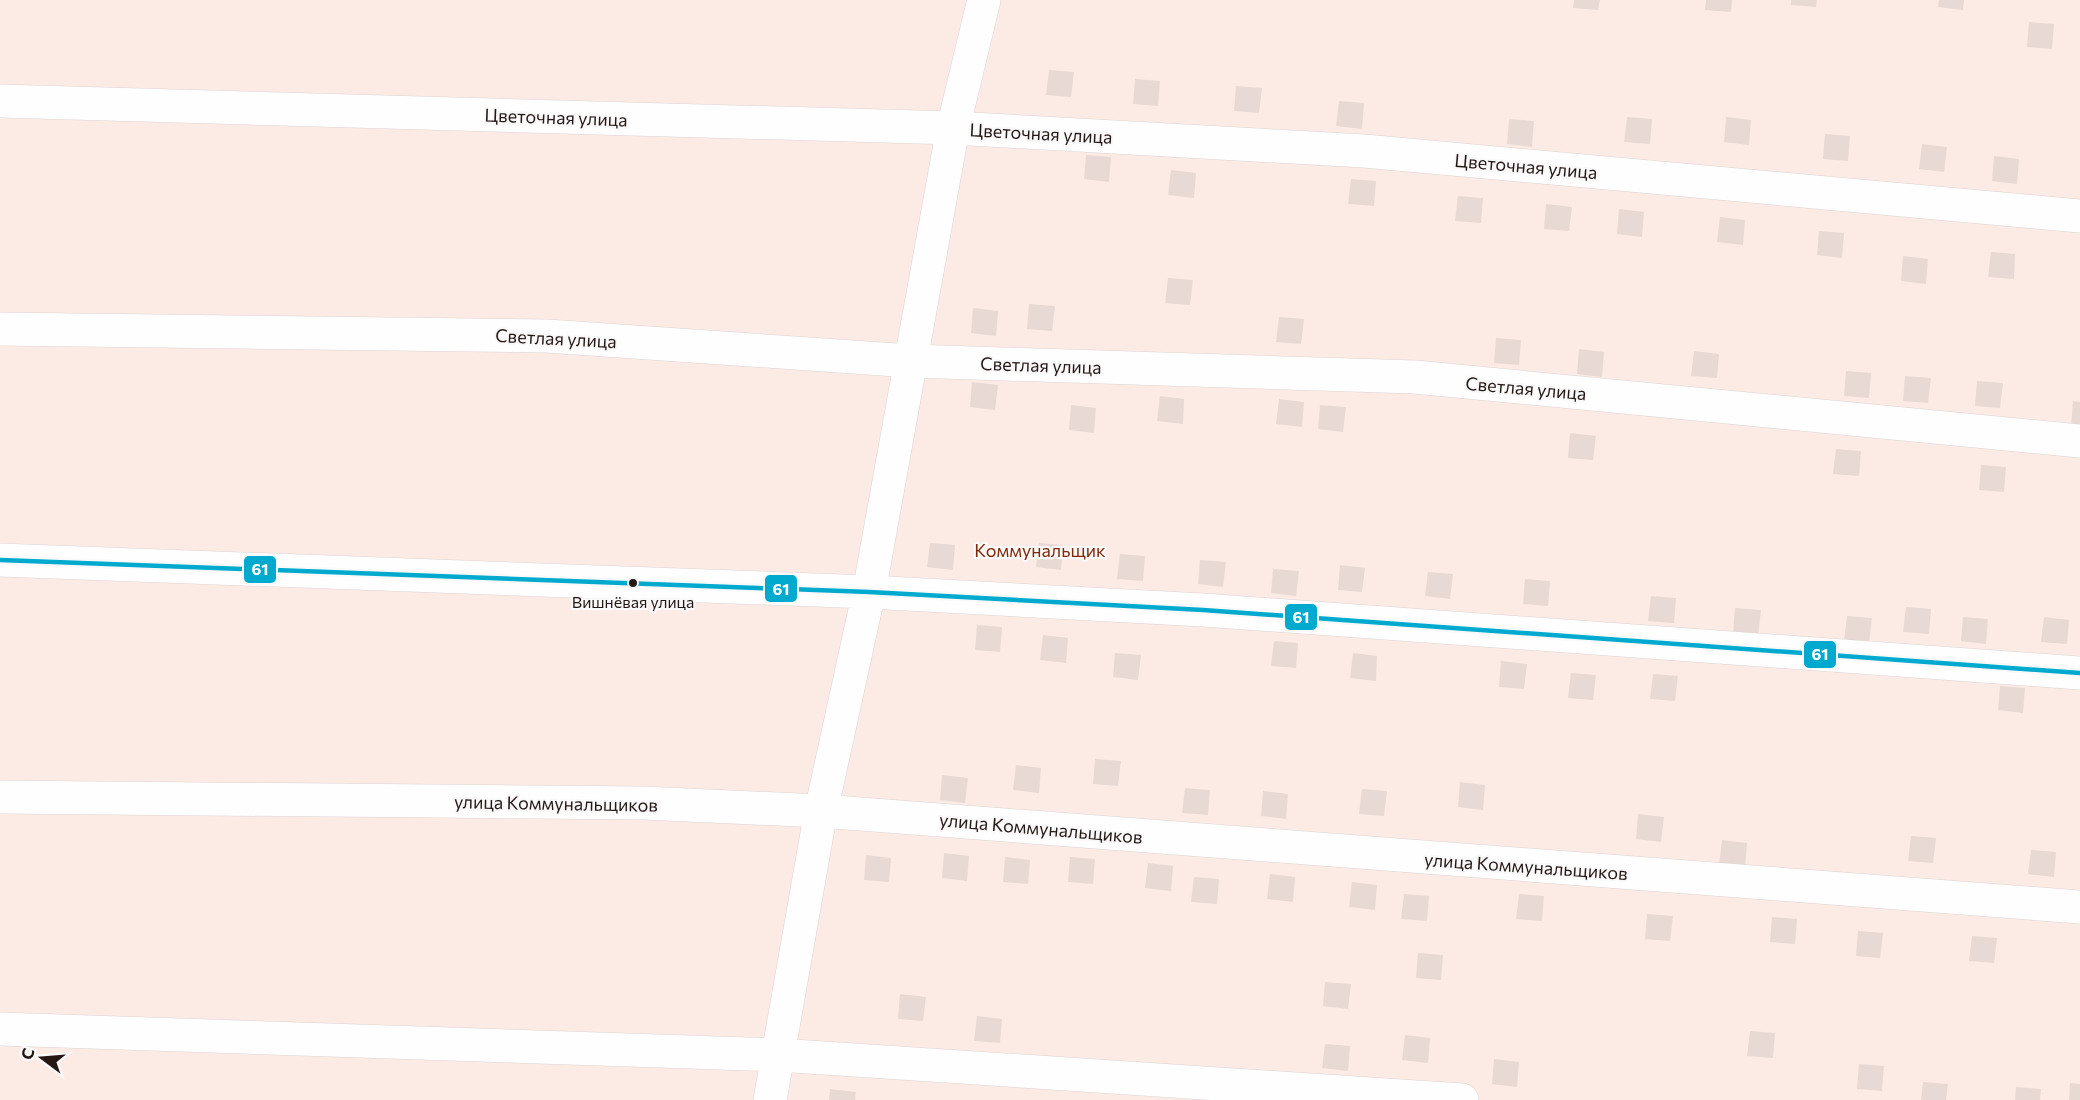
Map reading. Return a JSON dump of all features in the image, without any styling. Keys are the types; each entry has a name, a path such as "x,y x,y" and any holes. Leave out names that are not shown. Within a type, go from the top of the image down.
{"street":[{"path":"770,1100 821,811 869,592 953,128 984,0"},
{"name":"Цветочная улица","path":"0,101 953,128 1364,151 2080,216"},
{"name":"Светлая улица","path":"0,329 547,336 911,362 1415,377 2080,441"},
{"path":"0,560 869,592 1203,610 2080,673"},
{"name":"улица Коммунальщиков","path":"0,797 643,803 821,811 2080,907"},
{"path":"0,1029 778,1054 1462,1100"}],"green space":[{"name":"Коммунальщик","path":"0,0 2080,0 2080,1100 0,1100"}],"building":[{"path":"1574,0 1600,0 1598,10 1573,8"},
{"path":"1706,0 1732,0 1731,12 1705,10"},
{"path":"1791,0 1817,0 1816,7 1791,5"},
{"path":"1939,0 1964,0 1963,10 1938,7"},
{"path":"2029,22 2054,24 2052,49 2027,47"},
{"path":"1049,70 1074,72 1071,97 1046,95"},
{"path":"1135,79 1160,81 1158,106 1133,104"},
{"path":"1236,86 1262,88 1259,113 1234,111"},
{"path":"1339,101 1364,103 1362,129 1336,126"},
{"path":"1627,117 1652,119 1650,144 1624,142"},
{"path":"1726,117 1751,120 1749,145 1724,142"},
{"path":"1509,119 1534,121 1532,147 1507,144"},
{"path":"1825,134 1850,136 1848,161 1823,159"},
{"path":"1922,144 1947,147 1944,172 1919,169"},
{"path":"1086,155 1111,157 1109,182 1084,179"},
{"path":"1994,156 2019,159 2017,184 1992,181"},
{"path":"1171,170 1196,173 1194,198 1168,195"},
{"path":"1351,179 1376,181 1374,206 1348,204"},
{"path":"1458,196 1483,198 1481,223 1455,221"},
{"path":"1546,204 1572,207 1569,231 1544,229"},
{"path":"1619,209 1644,212 1642,237 1617,234"},
{"path":"1720,217 1745,220 1743,245 1717,242"},
{"path":"1819,231 1844,233 1842,258 1817,255"},
{"path":"1991,252 2015,254 2014,279 1988,277"},
{"path":"1903,256 1928,259 1926,284 1901,281"},
{"path":"1168,278 1193,280 1190,305 1165,303"},
{"path":"1029,304 1055,306 1052,331 1027,329"},
{"path":"973,308 998,311 996,336 971,333"},
{"path":"1279,317 1304,319 1301,344 1276,342"},
{"path":"1496,338 1521,340 1519,365 1494,363"},
{"path":"1579,349 1604,352 1602,377 1577,374"},
{"path":"1694,351 1719,354 1717,378 1691,376"},
{"path":"1846,371 1871,373 1869,398 1844,396"},
{"path":"1905,376 1931,378 1928,403 1903,401"},
{"path":"1977,381 2003,383 2000,408 1975,406"},
{"path":"972,382 998,385 995,410 970,407"},
{"path":"1160,396 1184,399 1183,424 1157,421"},
{"path":"1279,399 1304,402 1302,427 1276,424"},
{"path":"2073,401 2080,402 2080,427 2071,426"},
{"path":"1071,405 1096,408 1094,433 1069,430"},
{"path":"1320,405 1346,407 1343,432 1318,429"},
{"path":"1570,433 1596,436 1593,460 1568,458"},
{"path":"1836,449 1861,451 1859,476 1833,474"},
{"path":"1981,465 2006,467 2004,492 1979,490"},
{"path":"930,543 955,545 953,570 927,567"},
{"path":"1039,543 1063,545 1061,570 1036,567"},
{"path":"1120,554 1145,556 1143,581 1117,579"},
{"path":"1200,560 1226,562 1223,587 1198,584"},
{"path":"1340,565 1365,568 1362,592 1338,590"},
{"path":"1273,569 1299,571 1296,596 1271,593"},
{"path":"1428,572 1453,574 1450,599 1425,596"},
{"path":"1525,579 1550,581 1548,606 1523,604"},
{"path":"1651,596 1676,598 1674,623 1648,621"},
{"path":"1906,607 1931,609 1929,634 1903,632"},
{"path":"1735,608 1761,610 1758,635 1733,633"},
{"path":"1847,616 1872,618 1869,643 1844,641"},
{"path":"1963,617 1988,619 1986,644 1961,641"},
{"path":"2044,617 2069,620 2067,644 2041,642"},
{"path":"977,625 1002,627 1000,652 975,650"},
{"path":"1043,635 1068,638 1066,663 1040,660"},
{"path":"1274,641 1298,643 1296,668 1271,666"},
{"path":"1115,653 1141,655 1138,680 1113,677"},
{"path":"1353,653 1377,656 1376,681 1350,678"},
{"path":"1501,661 1527,664 1524,689 1499,687"},
{"path":"1571,673 1596,675 1593,700 1568,698"},
{"path":"1653,674 1678,676 1675,701 1650,699"},
{"path":"2000,686 2025,688 2023,713 1998,710"},
{"path":"1095,759 1121,761 1118,786 1093,784"},
{"path":"1016,765 1041,768 1039,793 1013,790"},
{"path":"942,775 968,778 965,803 940,800"},
{"path":"1460,782 1485,785 1483,810 1458,807"},
{"path":"1185,788 1210,790 1208,815 1182,813"},
{"path":"1362,789 1387,791 1384,816 1359,814"},
{"path":"1263,791 1288,794 1286,819 1261,816"},
{"path":"1638,814 1664,817 1661,842 1636,839"},
{"path":"1911,836 1936,838 1933,863 1908,861"},
{"path":"1722,840 1747,843 1745,868 1719,865"},
{"path":"2031,850 2056,852 2054,877 2028,874"},
{"path":"944,853 969,856 967,881 942,878"},
{"path":"866,855 891,858 889,882 864,880"},
{"path":"1005,857 1030,860 1028,884 1003,882"},
{"path":"1070,857 1095,859 1093,884 1068,882"},
{"path":"1148,863 1173,866 1171,891 1145,888"},
{"path":"1270,874 1295,877 1293,902 1267,899"},
{"path":"1194,877 1219,879 1217,904 1191,902"},
{"path":"1352,882 1377,885 1375,910 1349,907"},
{"path":"1404,894 1429,896 1427,921 1401,919"},
{"path":"1519,894 1544,896 1542,921 1516,919"},
{"path":"1647,914 1673,916 1670,941 1645,939"},
{"path":"1772,917 1797,919 1795,944 1770,942"},
{"path":"1858,931 1883,933 1880,958 1856,956"},
{"path":"1972,936 1997,938 1994,963 1969,961"},
{"path":"1418,953 1443,955 1441,980 1416,978"},
{"path":"1325,982 1351,984 1348,1009 1323,1006"},
{"path":"900,994 926,997 923,1021 898,1019"},
{"path":"977,1016 1002,1019 1000,1043 974,1041"},
{"path":"1750,1031 1775,1033 1773,1058 1747,1056"},
{"path":"1405,1035 1430,1038 1428,1063 1402,1060"},
{"path":"1325,1044 1350,1046 1348,1071 1322,1068"},
{"path":"1494,1059 1519,1062 1517,1087 1492,1084"},
{"path":"1859,1064 1884,1066 1882,1091 1857,1089"},
{"path":"1923,1082 1948,1084 1946,1100 1921,1100"},
{"path":"2070,1083 2080,1084 2080,1100 2069,1100"},
{"path":"2016,1087 2041,1089 2040,1100 2015,1100"},
{"path":"830,1089 856,1092 855,1100 829,1100"}],"transit line":[{"name":"61","path":"0,560 869,592 1203,610 2080,673"}],"place":[{"name":"Вишнёвая улица","path":"633,583"}]}
